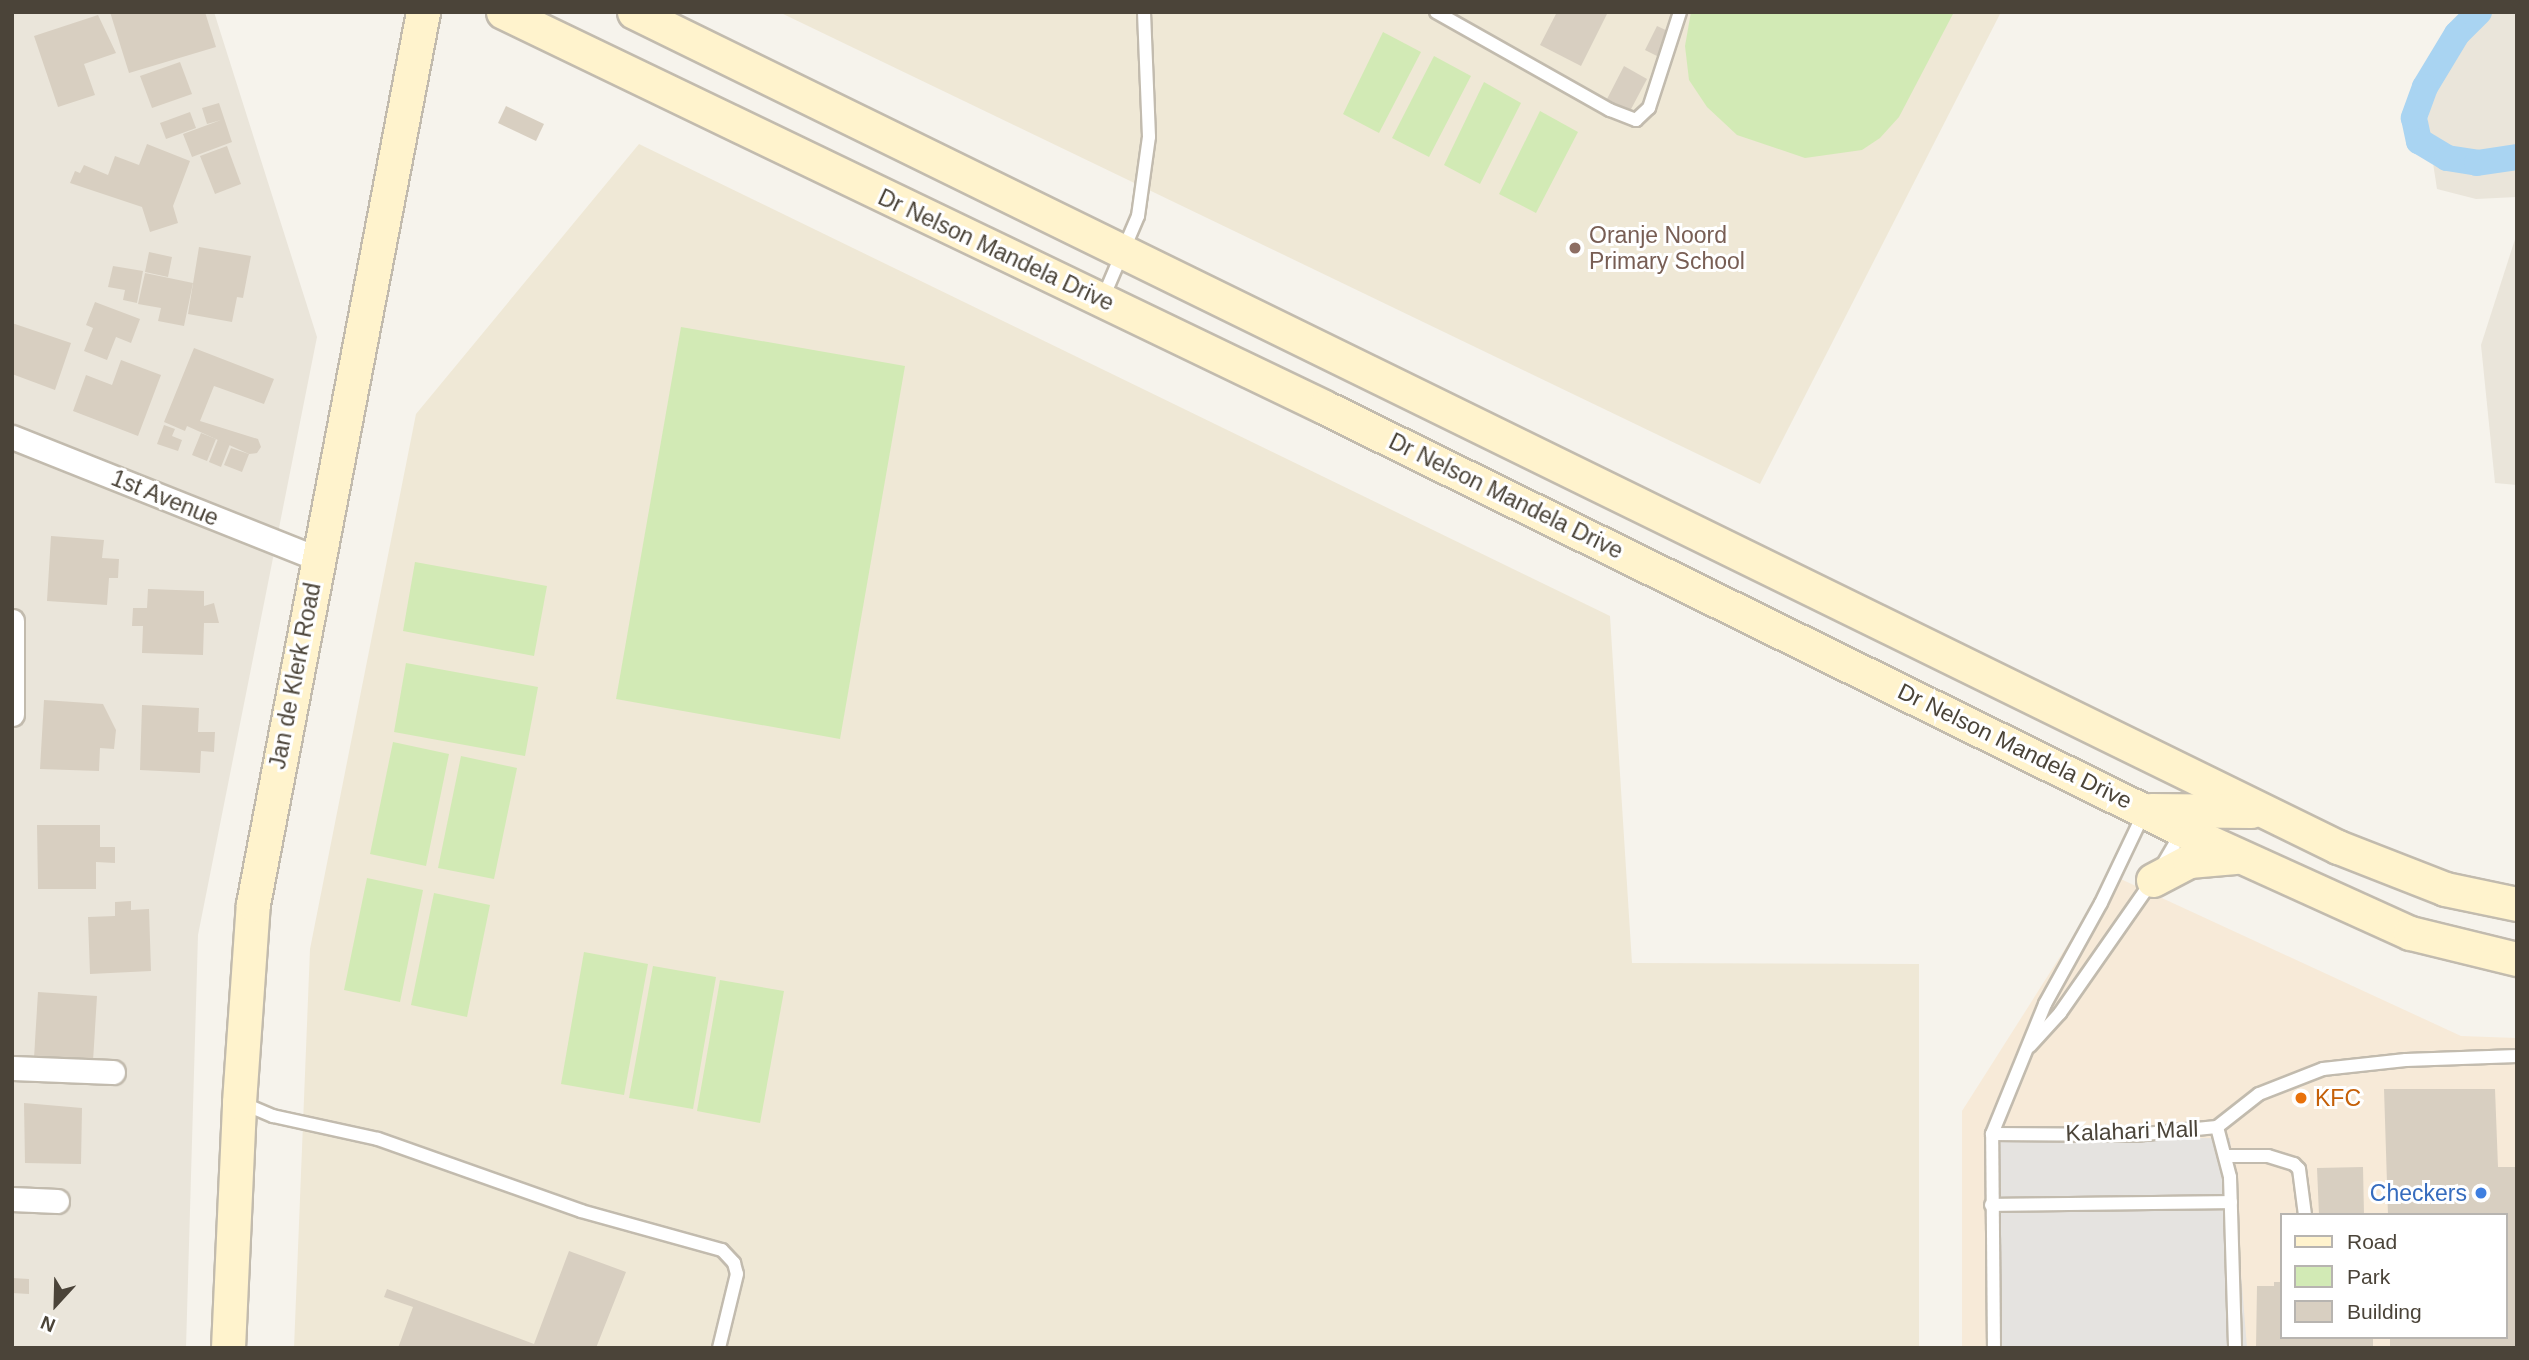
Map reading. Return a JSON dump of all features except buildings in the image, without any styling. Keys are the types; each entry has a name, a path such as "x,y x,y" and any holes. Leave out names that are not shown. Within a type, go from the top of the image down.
{"street":[{"name":"Jan de Klerk Road","path":"228,1348 239,1102 254,904 423,12"},
{"name":"Dr Nelson Mandela Drive","path":"503,12 2167,816 2241,857 2410,933 2517,959"},
{"path":"634,12 2338,847 2445,889 2517,904"},
{"name":"1st Avenue","path":"12,438 318,559"},
{"path":"12,621 12,713"},
{"path":"2112,736 2167,816 2266,812"},
{"path":"2153,880 2189,861 2241,857"},
{"path":"12,1068 113,1072"},
{"path":"12,1199 57,1201"}],"lane":[{"path":"1102,300 1138,216 1149,137 1144,12"},
{"path":"1437,12 1636,120 1649,108 1681,12"},
{"path":"2028,1048 2060,1013 2153,880 2167,816"},
{"path":"1994,1348 1992,1134 2045,1004 2167,816"},
{"path":"2217,1127 2259,1094 2323,1069 2406,1060 2517,1056"},
{"path":"239,1102 273,1116 378,1139 581,1211 722,1250 734,1263 737,1274 719,1348"},
{"name":"Kalahari Mall","path":"1992,1134 2135,1135 2217,1127 2226,1156 2231,1202 2235,1348"},
{"path":"2226,1156 2268,1156 2294,1164 2299,1169 2305,1213"},
{"path":"1991,1205 2231,1202"}],"shaded area":[{"path":"12,12 214,12 317,337 198,935 186,1348 12,1348"},
{"name":"Oranje Noord Primary School","path":"779,12 2001,12 1760,484"},
{"path":"2492,12 2517,12 2517,197 2476,199 2437,189 2427,124 2432,92 2463,41"},
{"path":"639,144 1610,616 1632,963 1919,964 1919,1348 294,1348 310,949 416,414"},
{"path":"2517,233 2517,485 2495,483 2481,345"},
{"path":"2112,875 2461,1036 2517,1038 2517,1348 1962,1348 1962,1111"},
{"path":"2230,1138 2247,1348 1988,1348 1987,1139"}],"green space":[{"path":"1691,12 1954,12 1899,117 1880,138 1862,150 1805,158 1737,135 1707,107 1689,80 1685,46"},
{"path":"1383,32 1421,52 1379,133 1343,114"},
{"path":"1434,56 1471,76 1429,157 1392,138"},
{"path":"1484,82 1521,103 1480,184 1444,165"},
{"path":"1540,111 1578,132 1536,213 1499,194"},
{"path":"681,327 905,366 840,739 616,699"},
{"path":"415,562 547,586 534,656 403,631"},
{"path":"406,663 538,687 525,756 394,732"},
{"path":"393,742 449,754 426,866 370,854"},
{"path":"461,756 517,768 494,879 438,868"},
{"path":"367,878 423,890 400,1002 344,990"},
{"path":"434,893 490,905 467,1017 411,1005"},
{"path":"584,952 648,964 624,1095 561,1084"},
{"path":"653,966 716,977 693,1109 629,1098"},
{"path":"720,980 784,991 760,1123 697,1111"}],"waterway":[{"path":"2479,12 2457,34 2425,87 2414,118 2419,141 2447,158 2477,163 2517,157"}],"place":[{"name":"Oranje Noord Primary School","path":"1575,248"},
{"name":"KFC","path":"2301,1098"},
{"name":"Checkers","path":"2481,1193"}]}
